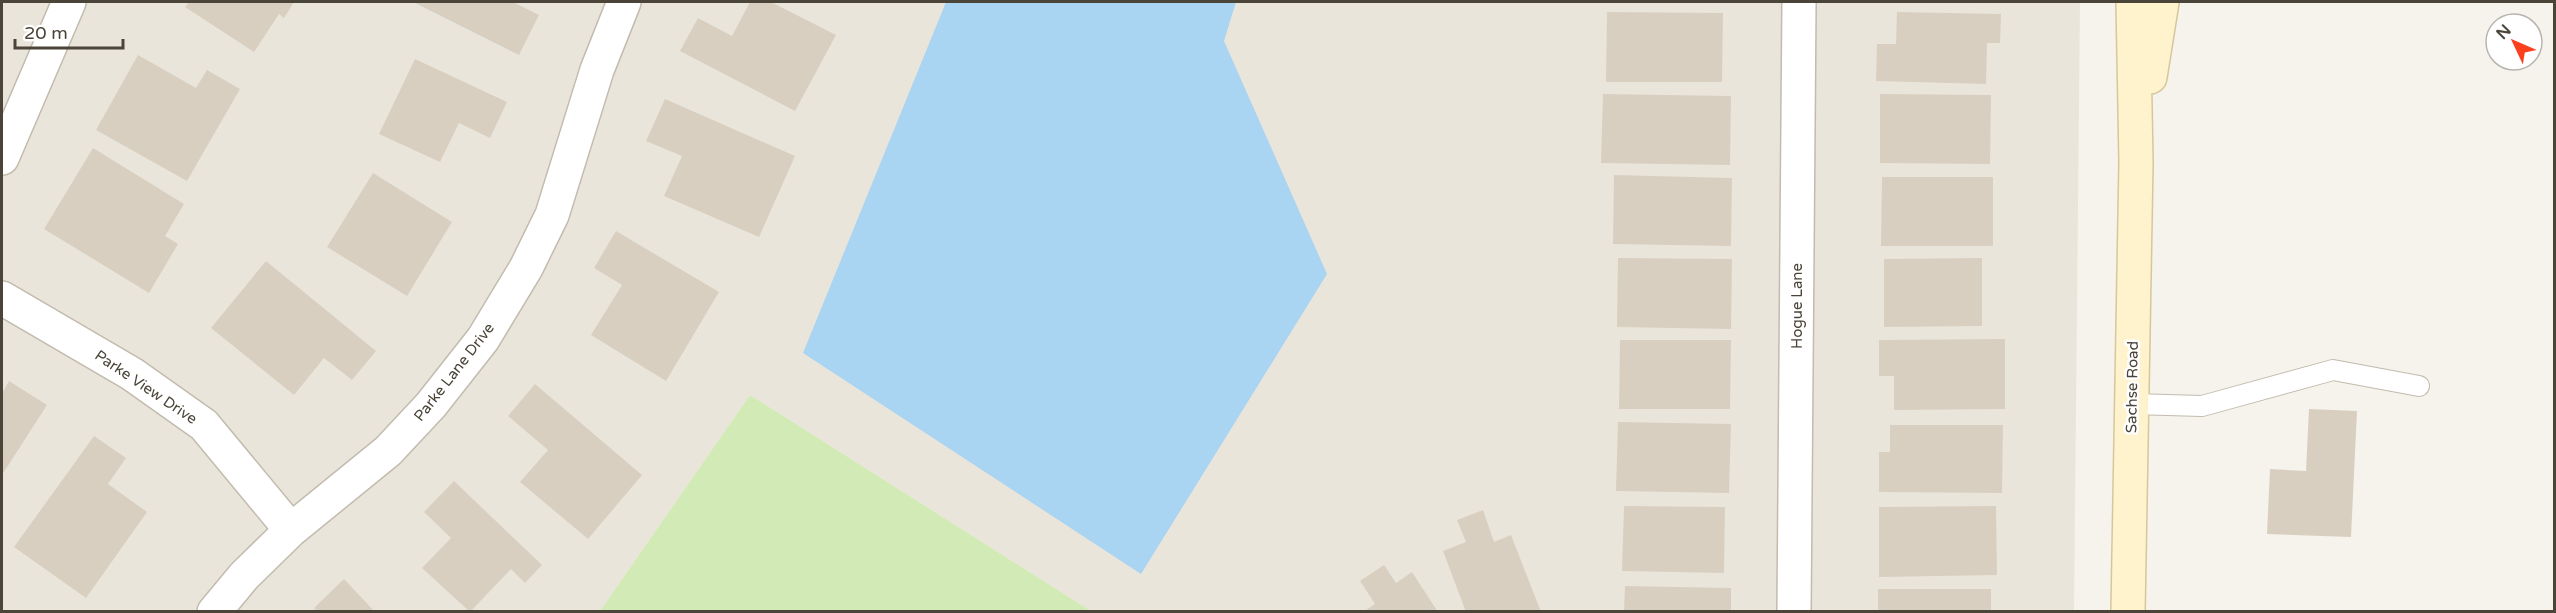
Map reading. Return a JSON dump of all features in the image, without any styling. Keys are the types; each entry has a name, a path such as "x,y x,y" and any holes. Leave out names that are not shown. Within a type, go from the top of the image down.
{"main road":[{"name":"Sachse Road","path":"2128,612 2136,162 2133,2"},
{"name":"Sachse Road","path":"2136,162 2162,2"}],"street":[{"path":"2,158 69,2"},
{"name":"Parke Lane Drive","path":"214,612 244,576 291,530 388,451 431,405 483,339 526,268 552,215 597,70 624,2"},
{"name":"Hogue Lane","path":"1794,612 1799,2"},
{"name":"Parke View Drive","path":"2,298 132,374 204,425 291,530"}],"lane":[{"path":"2132,404 2202,406 2333,370 2420,386"}],"shaded area":[{"path":"2,2 2080,2 2074,611 1091,611 750,395 600,611 2,611"}],"green space":[{"path":"750,395 1091,611 600,611"}],"water":[{"path":"946,2 1236,2 1224,41 1327,274 1141,574 803,353"}],"building":[{"path":"189,2 294,2 284,18 279,14 254,52 185,7"},
{"path":"413,2 513,2 539,15 519,55"},
{"path":"750,2 771,2 836,35 795,111 680,51 698,18 732,36"},
{"path":"1607,12 1723,13 1722,82 1606,82"},
{"path":"1897,12 2001,14 2000,43 1987,43 1986,84 1876,81 1877,44 1896,44"},
{"path":"138,55 196,88 207,70 240,89 187,181 96,130"},
{"path":"415,59 507,102 490,138 459,123 440,162 379,134"},
{"path":"1603,94 1731,96 1730,165 1601,163"},
{"path":"1880,94 1991,95 1990,164 1880,163"},
{"path":"665,99 795,156 759,237 664,196 682,156 646,141"},
{"path":"93,148 184,204 165,236 178,244 149,293 44,229"},
{"path":"373,173 452,222 407,296 327,247"},
{"path":"1614,175 1732,178 1731,246 1613,244"},
{"path":"1882,177 1993,177 1993,246 1881,246"},
{"path":"616,231 719,292 666,381 591,335 622,285 594,268"},
{"path":"1618,258 1732,259 1731,329 1617,327"},
{"path":"1982,258 1982,326 1884,327 1884,259"},
{"path":"266,261 376,351 352,380 324,358 294,395 211,328"},
{"path":"2005,339 2005,409 1894,410 1894,376 1879,376 1879,340"},
{"path":"1620,340 1731,340 1730,409 1619,409"},
{"path":"9,381 47,405 2,475 2,393"},
{"path":"535,384 642,475 588,539 520,482 548,450 508,416"},
{"path":"2309,409 2357,411 2351,537 2267,534 2270,469 2306,471"},
{"path":"1618,422 1731,424 1729,493 1616,491"},
{"path":"1890,425 2003,425 2002,493 1879,492 1879,452 1890,452"},
{"path":"94,436 126,458 108,484 147,512 86,598 14,547"},
{"path":"454,481 542,565 525,583 511,569 470,612 422,568 451,538 424,512"},
{"path":"1624,506 1725,507 1724,573 1622,571"},
{"path":"1996,506 1997,575 1879,577 1879,507"},
{"path":"1483,510 1494,542 1511,535 1541,612 1466,612 1443,551 1466,542 1457,520"},
{"path":"1384,565 1396,583 1412,572 1438,612 1363,612 1375,604 1360,581"},
{"path":"344,579 375,612 318,612 314,608"},
{"path":"1625,586 1731,588 1731,612 1624,612"},
{"path":"1878,589 1991,589 1991,612 1878,612"}]}
